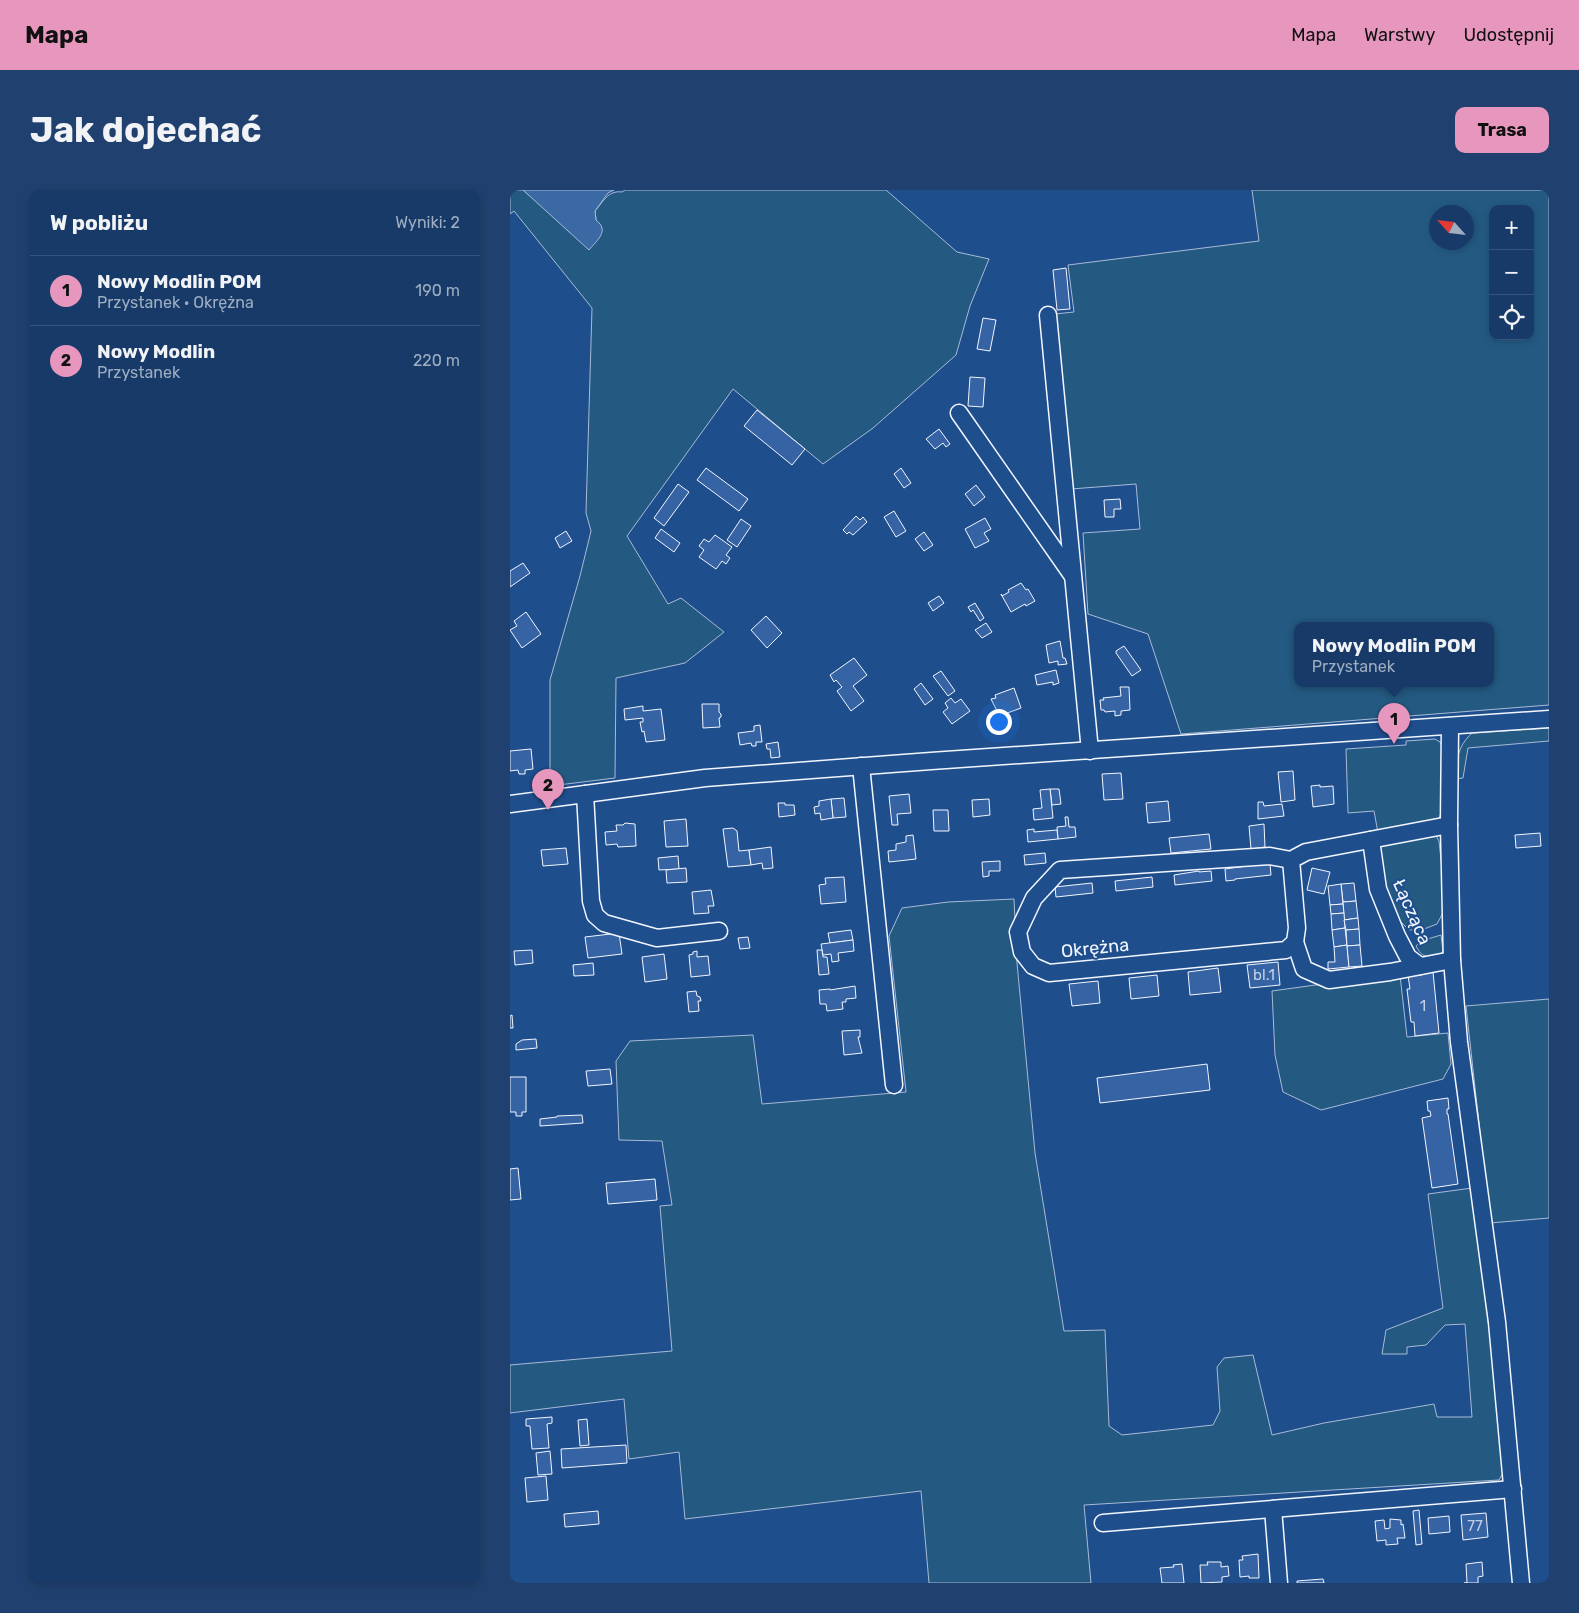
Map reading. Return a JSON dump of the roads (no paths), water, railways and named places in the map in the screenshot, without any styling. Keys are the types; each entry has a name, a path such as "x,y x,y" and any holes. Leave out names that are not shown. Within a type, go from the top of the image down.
{"street":[{"path":"1048,315 1090,751"},
{"path":"959,413 1073,576"},
{"path":"510,804 705,778 1549,719"},
{"path":"1450,726 1449,825 1452,960 1459,1042 1497,1322 1521,1583"},
{"path":"861,766 894,1085"},
{"path":"585,794 591,901 595,915 604,923 657,938 719,931"},
{"path":"1449,825 1306,852 1292,860 1297,928 1295,942 1304,969 1329,980 1390,972 1452,960"},
{"name":"Łącząca","path":"1371,840 1378,890 1397,936 1408,956 1420,966"},
{"name":"Okrężna","path":"1292,860 1270,856 1060,870 1034,898 1018,932 1022,952 1033,966 1050,973 1286,950 1295,942"},
{"path":"1103,1523 1513,1488"},
{"path":"1273,1509 1279,1583"}],"place":[{"name":"Nowy Modlin POM","path":"1394,744"},
{"name":"Nowy Modlin","path":"548,810"}]}
